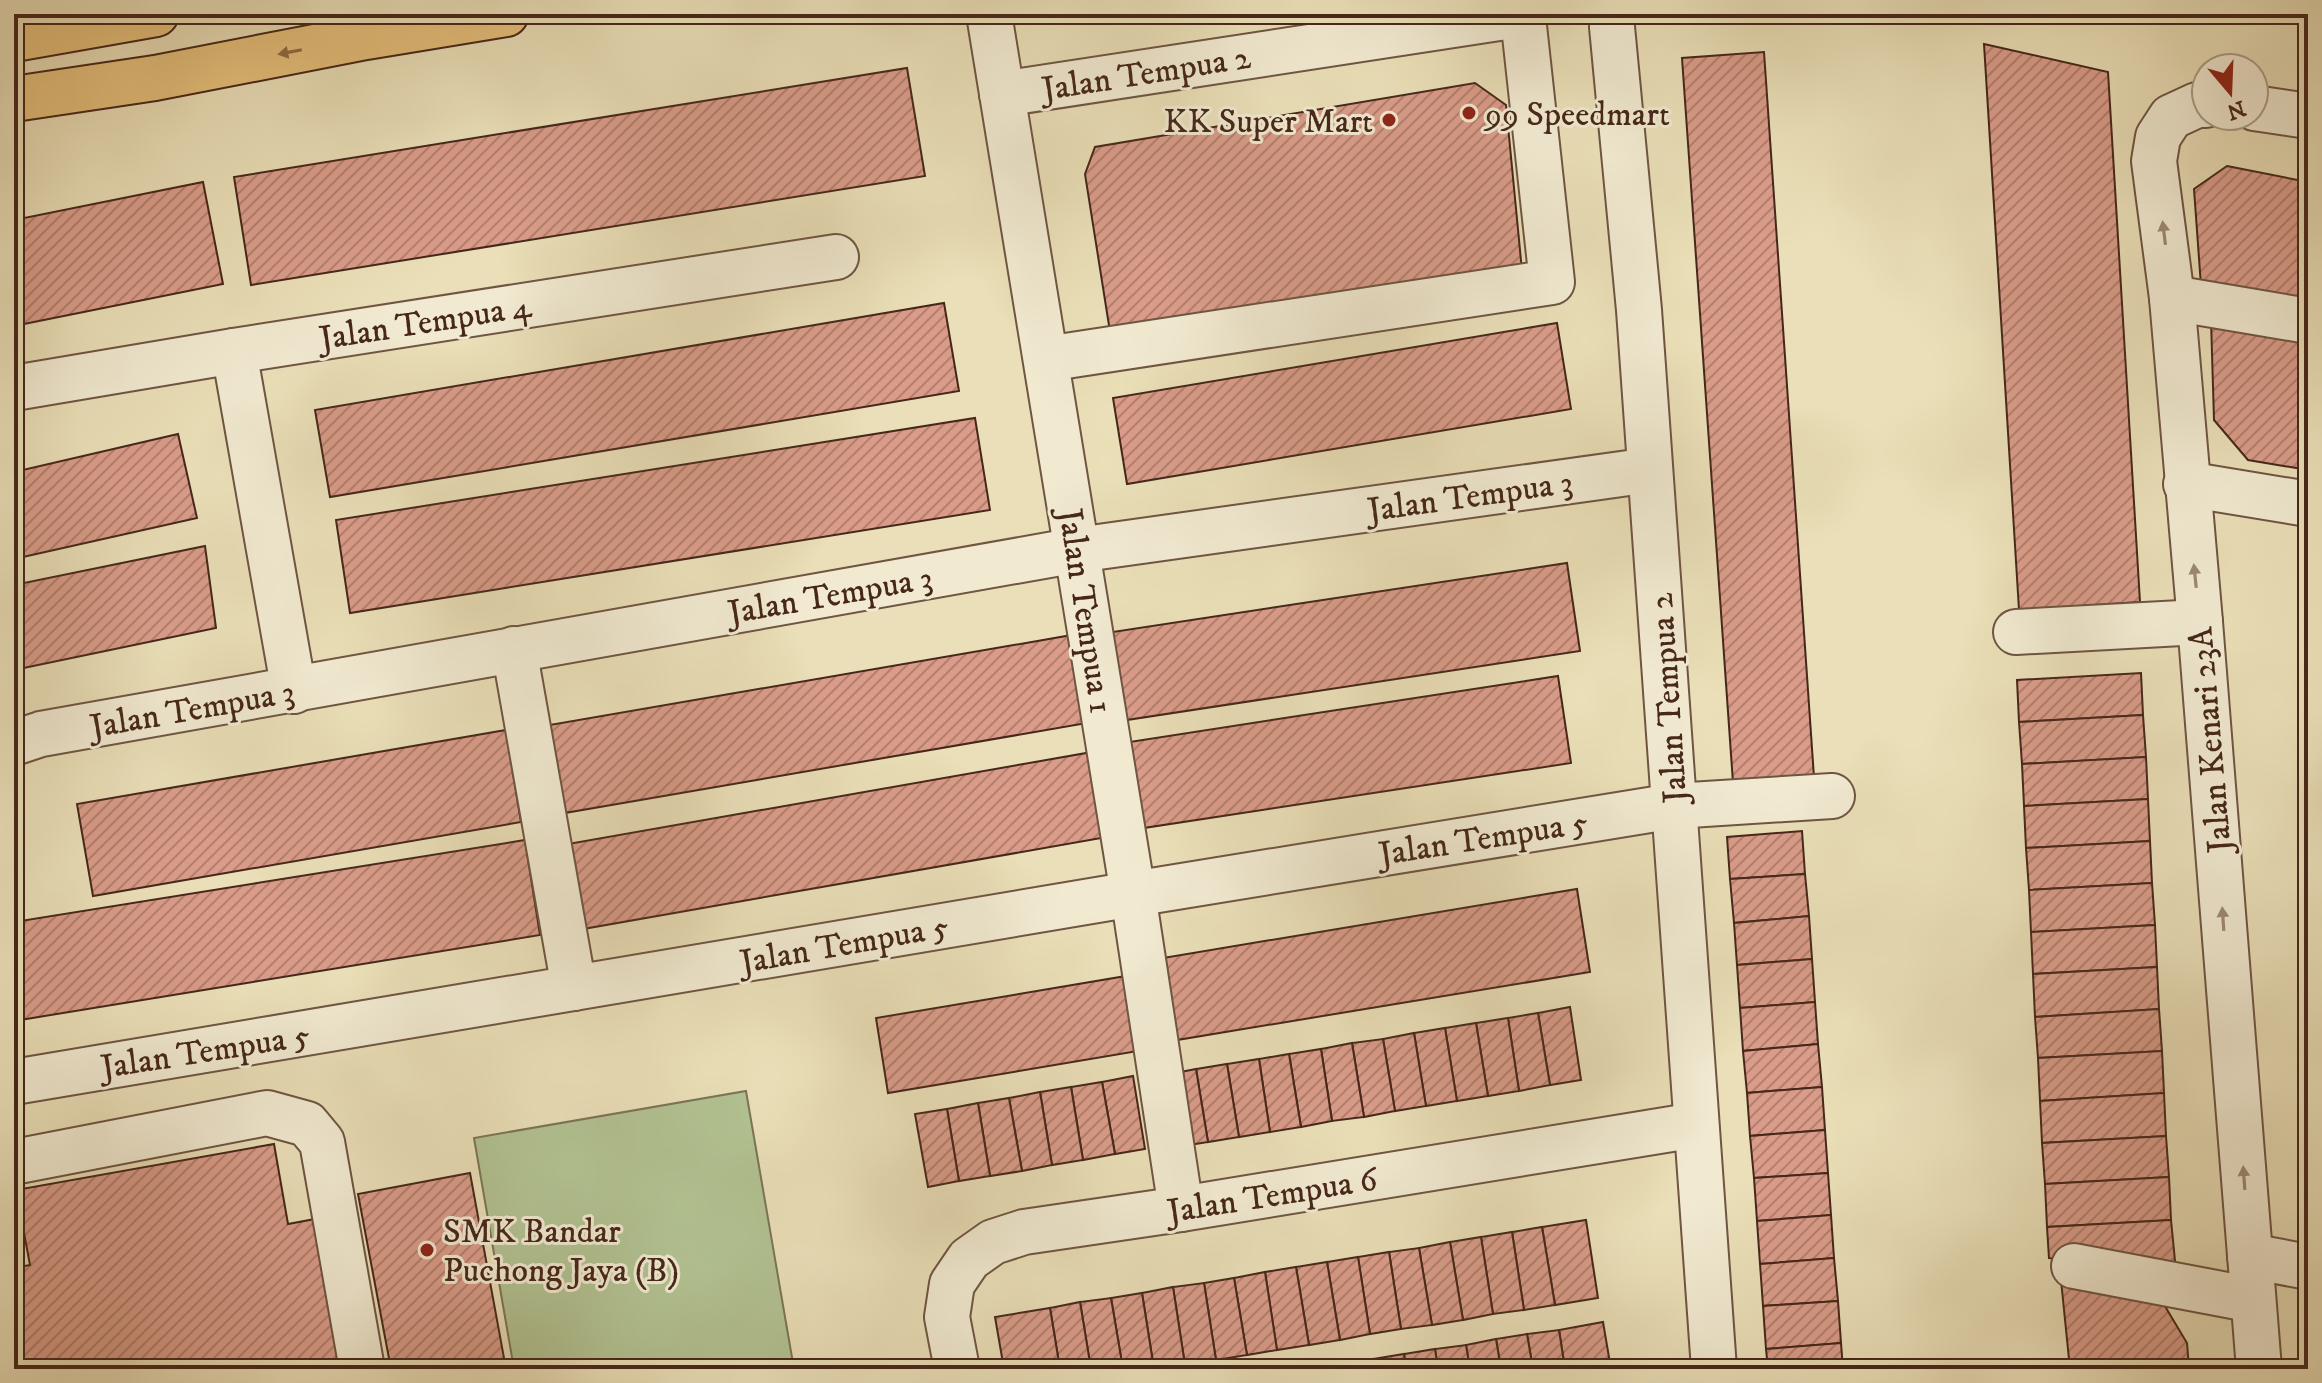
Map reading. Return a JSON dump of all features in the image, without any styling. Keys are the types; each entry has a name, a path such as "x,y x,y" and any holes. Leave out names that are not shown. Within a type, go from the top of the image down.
{"main road":[{"path":"14,39 156,14"},
{"path":"14,99 155,78 365,25 506,14"}],"street":[{"name":"Jalan Tempua 1","path":"989,14 1133,894 1181,1209"},
{"name":"Jalan Tempua 2","path":"1002,94 1512,16 1524,26 1552,282 1046,359"},
{"name":"Jalan Tempua 2","path":"1612,27 1636,269 1714,1369"},
{"path":"2270,110 2308,116"},
{"name":"Jalan Kenari 23A","path":"2188,111 2158,137 2154,161 2172,298 2259,1369"},
{"name":"Jalan Tempua 4","path":"14,388 836,257"},
{"path":"2172,298 2308,321"},
{"path":"234,351 294,691"},
{"name":"Jalan Tempua 3","path":"14,743 41,734 1077,550 1650,470"},
{"path":"2186,484 2308,504"},
{"path":"2016,632 2200,622"},
{"path":"514,649 574,988"},
{"name":"Jalan Tempua 5","path":"14,1082 1674,806 1832,796"},
{"path":"14,1162 267,1113 307,1124 322,1142 362,1369"},
{"name":"Jalan Tempua 6","path":"957,1369 947,1317 952,1284 969,1259 993,1242 1024,1232 1696,1125"},
{"path":"2250,1256 2308,1267"},
{"path":"2074,1266 2253,1300"}],"green space":[{"path":"746,1091 794,1369 514,1369 474,1138"}],"building":[{"path":"1984,44 2108,72 2140,602 2019,610"},
{"path":"1764,52 1815,792 1734,797 1682,58"},
{"path":"907,68 925,176 251,285 234,177"},
{"path":"1475,83 1506,105 1522,271 1111,338 1085,174 1095,147"},
{"path":"2227,166 2308,182 2308,305 2201,286 2194,189"},
{"path":"203,182 223,284 14,326 14,220"},
{"path":"944,303 959,391 330,497 315,410"},
{"path":"2211,320 2308,338 2308,470 2248,460 2214,420"},
{"path":"1557,323 1571,409 1127,484 1113,398"},
{"path":"975,418 990,510 350,613 336,520"},
{"path":"178,434 197,518 14,559 14,472"},
{"path":"205,546 216,628 14,670 14,585"},
{"path":"1567,563 1580,651 1120,721 1106,633"},
{"path":"1072,635 1087,723 553,815 538,727"},
{"path":"2141,673 2143,715 2019,722 2017,680"},
{"path":"1558,676 1571,763 1137,829 1123,743"},
{"path":"2143,715 2146,757 2022,764 2019,722"},
{"path":"506,730 521,822 93,896 77,804"},
{"path":"1092,752 1107,837 566,932 551,847"},
{"path":"2146,757 2148,799 2024,806 2022,764"},
{"path":"2148,799 2150,841 2026,848 2024,806"},
{"path":"1802,831 1805,874 1730,879 1727,837"},
{"path":"525,840 540,935 14,1021 14,922"},
{"path":"2150,841 2152,883 2029,890 2026,848"},
{"path":"1805,874 1809,916 1734,923 1730,879"},
{"path":"2152,883 2155,925 2031,932 2029,890"},
{"path":"1577,889 1590,972 1177,1040 1163,958"},
{"path":"1809,916 1812,959 1737,965 1734,923"},
{"path":"2155,925 2157,967 2033,974 2031,932"},
{"path":"1812,959 1815,1002 1740,1008 1737,965"},
{"path":"2157,967 2159,1009 2035,1017 2033,974"},
{"path":"1132,975 1144,1050 888,1093 876,1018"},
{"path":"1815,1002 1818,1044 1743,1051 1740,1008"},
{"path":"1570,1007 1581,1080 1550,1085 1538,1013"},
{"path":"2159,1009 2162,1051 2038,1058 2035,1017"},
{"path":"1538,1013 1550,1085 1519,1091 1508,1018"},
{"path":"1508,1018 1519,1091 1488,1096 1476,1023"},
{"path":"1476,1023 1488,1096 1457,1101 1445,1028"},
{"path":"1445,1028 1457,1101 1426,1106 1414,1033"},
{"path":"1414,1033 1426,1106 1395,1111 1383,1039"},
{"path":"1383,1039 1395,1111 1364,1117 1352,1043"},
{"path":"1352,1043 1364,1117 1332,1121 1321,1049"},
{"path":"1818,1044 1822,1087 1747,1093 1743,1051"},
{"path":"1321,1049 1332,1121 1301,1127 1289,1054"},
{"path":"2162,1051 2164,1093 2040,1101 2038,1058"},
{"path":"1289,1054 1301,1127 1270,1132 1259,1059"},
{"path":"1259,1059 1270,1132 1239,1137 1227,1064"},
{"path":"1227,1064 1239,1137 1208,1142 1196,1069"},
{"path":"1196,1069 1208,1142 1177,1147 1165,1075"},
{"path":"1133,1076 1145,1149 1115,1154 1102,1082"},
{"path":"1102,1082 1115,1154 1083,1160 1071,1087"},
{"path":"1071,1087 1083,1160 1052,1165 1040,1092"},
{"path":"1822,1087 1825,1130 1750,1136 1747,1093"},
{"path":"1040,1092 1052,1165 1022,1171 1009,1098"},
{"path":"2164,1093 2166,1136 2042,1143 2040,1101"},
{"path":"1009,1098 1022,1171 990,1176 978,1103"},
{"path":"978,1103 990,1176 959,1181 947,1109"},
{"path":"947,1109 959,1181 928,1187 915,1114"},
{"path":"1825,1130 1828,1173 1754,1178 1750,1136"},
{"path":"2166,1136 2169,1177 2045,1184 2042,1143"},
{"path":"274,1144 288,1224 315,1219 341,1369 14,1369 14,1268 30,1265 16,1190"},
{"path":"470,1173 506,1369 391,1369 358,1194"},
{"path":"1828,1173 1831,1215 1757,1221 1754,1178"},
{"path":"2169,1177 2171,1220 2047,1227 2045,1184"},
{"path":"1831,1215 1834,1258 1760,1264 1757,1221"},
{"path":"1586,1220 1598,1298 1555,1305 1542,1227"},
{"path":"2171,1220 2176,1271 2049,1258 2047,1227"},
{"path":"1542,1227 1555,1305 1524,1310 1512,1232"},
{"path":"1512,1232 1524,1310 1493,1314 1481,1237"},
{"path":"1481,1237 1493,1314 1463,1320 1450,1242"},
{"path":"1450,1242 1463,1320 1432,1325 1419,1248"},
{"path":"1419,1248 1432,1325 1401,1329 1389,1252"},
{"path":"1389,1252 1401,1329 1370,1334 1358,1257"},
{"path":"1358,1257 1370,1334 1340,1340 1327,1262"},
{"path":"1834,1258 1838,1301 1763,1306 1760,1264"},
{"path":"1327,1262 1340,1340 1309,1345 1296,1267"},
{"path":"1296,1267 1309,1345 1277,1350 1265,1272"},
{"path":"1265,1272 1277,1350 1247,1355 1234,1278"},
{"path":"1234,1278 1247,1355 1216,1360 1204,1283"},
{"path":"2061,1280 2163,1303 2187,1343 2189,1367 2070,1369"},
{"path":"1204,1283 1216,1360 1185,1365 1173,1287"},
{"path":"1173,1287 1185,1365 1154,1369 1142,1293"},
{"path":"1142,1293 1154,1369 1123,1369 1111,1298"},
{"path":"1111,1298 1123,1369 1091,1369 1080,1302"},
{"path":"1838,1301 1841,1343 1766,1349 1763,1306"},
{"path":"1080,1302 1091,1369 1060,1369 1050,1308"},
{"path":"1050,1308 1060,1369 1004,1369 995,1317"},
{"path":"1603,1322 1611,1369 1565,1369 1559,1330"},
{"path":"1559,1330 1565,1369 1533,1369 1527,1334"},
{"path":"1527,1334 1533,1369 1501,1369 1496,1339"},
{"path":"1496,1339 1501,1369 1470,1369 1466,1345"},
{"path":"1841,1343 1843,1369 1768,1369 1766,1349"},
{"path":"1466,1345 1470,1369 1438,1369 1435,1349"},
{"path":"1435,1349 1438,1369 1406,1369 1404,1354"},
{"path":"1404,1354 1406,1369 1375,1369 1373,1359"},
{"path":"1373,1359 1375,1369 1343,1369 1342,1364"}],"place":[{"name":"99 Speedmart","path":"1469,113"},
{"name":"KK Super Mart","path":"1389,120"},
{"name":"SMK Bandar Puchong Jaya (B)","path":"427,1250"}]}
